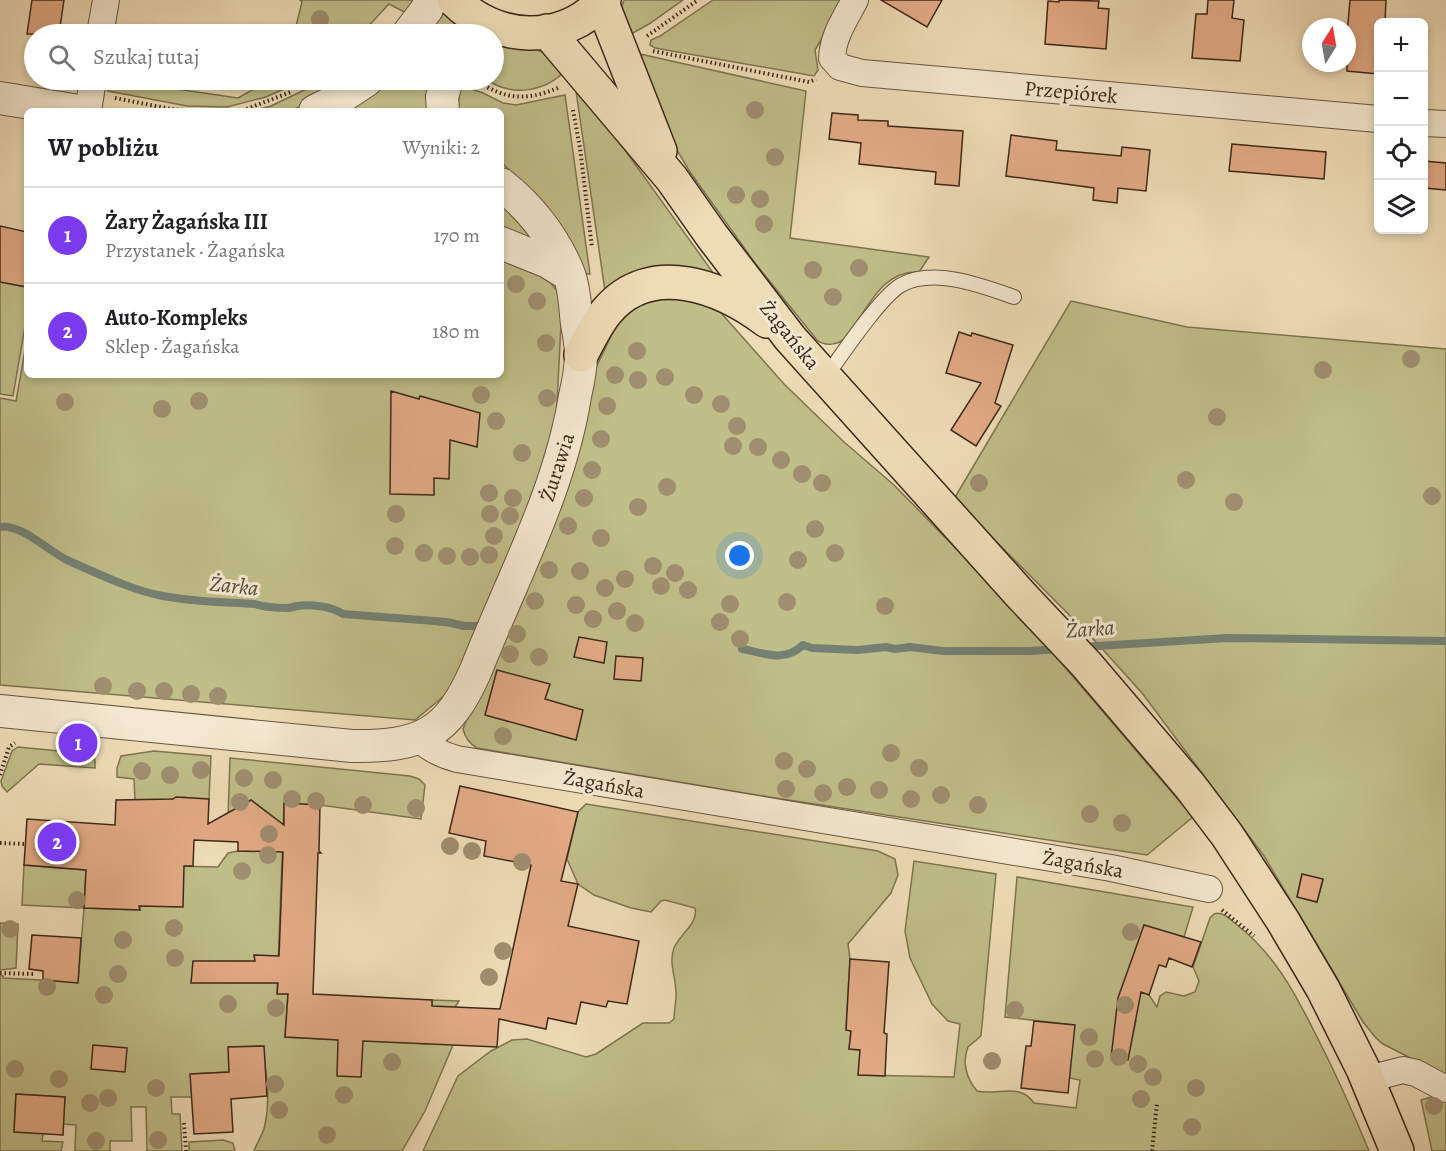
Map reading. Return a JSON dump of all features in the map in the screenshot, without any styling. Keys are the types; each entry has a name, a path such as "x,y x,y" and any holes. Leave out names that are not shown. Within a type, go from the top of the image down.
{"main road":[{"path":"454,0 465,11 486,24"},
{"path":"504,32 526,34 562,28 583,18 603,1"},
{"name":"Żagańska","path":"603,1 627,49 671,178"},
{"name":"Żagańska","path":"547,31 578,79 671,178 790,338 1086,663 1153,741 1227,835 1283,921 1323,989 1368,1080 1397,1151"},
{"path":"581,355 598,324 619,300 644,287 673,282 691,284 727,295 755,311 790,338"}],"street":[{"path":"102,24 106,0"},
{"path":"416,24 427,9 430,0"},
{"path":"840,68 832,58 832,46 855,0"},
{"name":"Przepiórek","path":"840,68 862,73 1374,119"},
{"path":"306,100 343,96 352,90"},
{"path":"442,108 444,90"},
{"path":"0,98 88,99"},
{"path":"1428,123 1446,124"},
{"name":"Żurawia","path":"419,739 448,718 463,697 476,670 542,512 560,463 571,420 581,355 569,275 555,246 539,222 504,187"},
{"path":"504,244 548,262 569,275"},
{"path":"0,711 352,746 400,744 419,739"},
{"name":"Żagańska","path":"419,739 441,755 457,759 1111,868 1209,889"},
{"path":"1368,1080 1403,1070 1416,1073 1446,1089"}],"lane":[{"path":"825,378 875,311 902,284 923,279 949,278 975,283 1014,297"}],"path":[{"path":"627,49 698,0"},
{"path":"627,49 810,82 840,68"},
{"path":"494,90 516,98 542,94 578,79"},
{"path":"578,79 570,99 580,148 592,255"},
{"path":"250,108 281,97 306,100"},
{"path":"88,99 155,108"},
{"path":"0,775 5,756"},
{"path":"0,843 24,844"},
{"path":"0,973 33,974"},
{"path":"1152,1151 1157,1103"},
{"path":"184,1123 186,1151"}],"shaded area":[{"path":"300,0 416,0 410,15 389,4 370,24 296,24 302,2"},
{"path":"624,0 683,0 624,38 621,9"},
{"path":"713,0 845,0 815,50 818,70 814,76 655,48 650,45 651,40"},
{"path":"441,8 462,24 432,24"},
{"path":"504,46 539,50 566,70 539,87 528,90 507,89 504,88"},
{"path":"640,54 806,91 790,238 929,257 919,272 906,273 884,285 843,340 828,344 817,340 755,263 690,172 656,115 634,61"},
{"path":"581,89 714,274 670,267 644,269 632,273 605,291 576,91"},
{"path":"183,90 238,98 252,90 282,90 266,97 227,107 187,106 108,91"},
{"path":"304,90 333,90 314,102 297,108 263,108"},
{"path":"374,90 430,90 429,108 348,108"},
{"path":"460,90 474,90 503,103 516,105 565,95 590,274 583,274 540,200 504,165 504,108 458,108"},
{"path":"504,204 539,247 504,234"},
{"path":"504,261 550,282 561,300 556,423 528,512 479,626 347,613 320,606 263,606 166,596 143,591 69,560 26,533 8,526 0,526 0,398 16,401 24,356 24,378 504,378"},
{"path":"0,282 24,286 24,332 13,396 0,394"},
{"path":"676,297 714,305 784,384 844,442 894,485 1015,609 1193,817 1147,855 769,797 477,748 470,742 463,729 519,587 594,372 621,315 640,303"},
{"path":"1071,301 1187,327 1446,349 1446,1076 1383,1044 1376,1038 1363,1022 1264,856 1142,693 1096,642 954,499","holes":["1302,875 1323,880 1317,902 1297,897"]},
{"path":"3,526 42,545 62,559 145,594 182,601 253,606 266,610 275,608 289,611 298,607 319,608 336,611 342,616 357,615 478,629 450,691 415,720 0,685 0,528"},
{"path":"18,747 90,754 95,760 95,768 39,764 7,792 1,781 12,751"},
{"path":"154,751 211,756 209,799 187,799 185,797 171,799 170,866 218,867 228,853 260,851 228,819 230,758 410,776 419,779 425,785 421,819 320,805 284,803 277,993 288,994 285,1037 429,1044 432,1000 459,1001 455,1007 453,1045 425,1111 402,1151 254,1151 267,1116 266,1075 260,1046 229,1047 229,1072 191,1074 192,1097 171,1097 172,1114 180,1114 182,1151 147,1151 146,1107 131,1107 132,1141 110,1141 110,1151 75,1151 76,1125 63,1124 65,1097 16,1094 14,1132 43,1133 42,1141 63,1142 61,1151 0,1151 0,975 3,978 78,982 84,908 140,910 134,779 117,777 121,756"},
{"path":"586,804 878,851 895,859 898,875 891,893 848,944 850,959 846,1030 851,1031 849,1049 860,1050 859,1075 954,1077 960,1024 948,1021 932,1004 910,958 905,931 914,861 996,874 981,1036 968,1047 965,1058 966,1070 977,1091 1015,1091 1022,1093 1034,1103 1076,1108 1080,1080 1069,1078 1074,1025 1005,1017 1017,877 1193,907 1184,937 1144,925 1149,995 1157,1007 1160,996 1166,992 1184,996 1195,992 1199,981 1193,967 1210,918 1217,913 1223,915 1263,949 1283,976 1331,1065 1369,1151 423,1151 458,1076 491,1051 512,1040 527,1039 586,1057 596,1054 643,1023 669,1023 674,1019 676,990 672,954 694,919 695,908 665,900 661,901 651,912 631,908 594,895 578,884 567,859 578,812","holes":["1117,1016 1136,1020 1130,1049 1113,1046"]},
{"path":"24,865 86,870 84,908 22,905"},
{"path":"0,923 18,924 16,968 0,970"},
{"path":"1441,1094 1446,1097 1446,1151 1432,1151 1421,1100"},
{"path":"223,1140 233,1143 235,1151 189,1151 189,1142"}],"building":[{"path":"32,0 64,0 60,24 28,24"},
{"path":"881,0 942,0 927,27"},
{"path":"1059,0 1099,1 1098,8 1109,9 1106,49 1045,44 1048,1 1059,2"},
{"path":"1208,0 1234,0 1232,18 1244,20 1240,61 1192,58 1196,14 1207,14"},
{"path":"1350,0 1386,0 1385,18 1374,18 1374,74 1356,72 1356,18 1348,18"},
{"path":"832,113 858,115 858,120 888,121 888,126 963,131 959,186 935,184 936,172 859,164 861,143 829,139"},
{"path":"1011,135 1057,141 1056,150 1121,156 1122,147 1150,150 1146,191 1118,188 1117,203 1093,200 1094,188 1006,176"},
{"path":"1232,144 1326,152 1324,179 1229,171"},
{"path":"1428,161 1446,163 1446,190 1428,188"},
{"path":"0,226 24,231 24,286 0,282"},
{"path":"959,332 971,336 972,333 1013,345 995,403 1001,406 976,446 951,430 981,383 946,373"},
{"path":"391,391 419,399 420,396 480,413 477,447 450,440 449,479 434,478 434,495 390,494"},
{"path":"579,637 607,642 604,663 574,657"},
{"path":"616,656 643,658 641,681 614,679"},
{"path":"497,670 550,684 545,699 583,710 576,740 485,715"},
{"path":"460,786 578,812 561,881 578,884 568,926 639,941 627,1004 608,1001 606,1007 581,1002 576,1024 548,1018 546,1029 499,1019 497,1047 363,1041 361,1077 337,1076 338,1040 285,1037 288,994 277,994 278,983 191,983 193,961 255,961 254,955 279,956 283,852 238,851 238,842 194,840 193,866 184,866 183,907 139,906 140,910 84,908 86,870 24,865 27,819 115,825 116,800 173,799 176,797 209,799 208,824 251,800 284,825 284,803 320,805 319,851 321,853 318,853 313,994 432,1000 432,1006 500,1009 531,865 484,856 486,841 449,833"},
{"path":"1302,874 1323,879 1317,902 1297,897"},
{"path":"1144,925 1201,942 1192,967 1169,958 1166,967 1159,965 1149,995 1141,992 1128,1060 1111,1058 1118,998"},
{"path":"32,935 81,938 78,983 43,980 43,971 29,969"},
{"path":"850,959 889,962 884,1033 887,1034 885,1076 858,1075 860,1050 849,1049 851,1031 846,1030"},
{"path":"1034,1021 1075,1025 1068,1093 1021,1088 1026,1046 1031,1046"},
{"path":"93,1045 127,1048 125,1072 91,1069"},
{"path":"264,1046 267,1096 231,1099 233,1132 194,1134 190,1074 229,1072 228,1047"},
{"path":"16,1094 65,1097 63,1135 14,1132"}],"waterway":[{"name":"Żarka","path":"0,527 17,529 61,557 103,576 139,590 163,596 279,608 302,605 327,607 343,614 479,626"},
{"name":"Żarka","path":"1081,647 1227,638 1446,641"},
{"name":"Żarka","path":"742,649 774,655 789,654 803,645 812,648 858,650 886,647 943,651 1059,649"}],"place":[{"name":"Żary Żagańska III","path":"78,743"},
{"name":"Auto-Kompleks","path":"57,842"}]}
